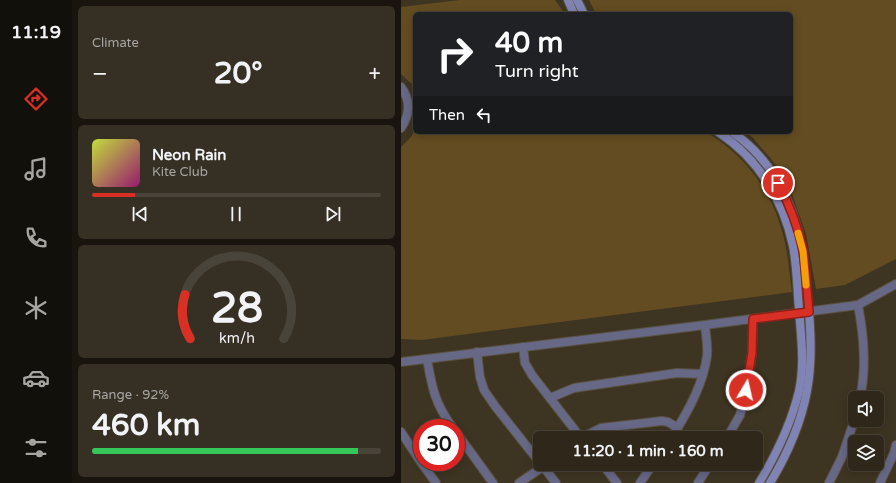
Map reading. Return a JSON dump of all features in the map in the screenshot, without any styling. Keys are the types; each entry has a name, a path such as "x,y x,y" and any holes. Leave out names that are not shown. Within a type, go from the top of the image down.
{"street":[{"path":"568,0 574,12"},
{"path":"577,0 583,12"},
{"path":"401,87 412,104 401,128"},
{"path":"721,134 749,158 771,187 785,217 793,246 803,346 799,391 781,443 759,483"},
{"path":"734,134 756,152 778,183 793,214 803,251 809,312 810,346 807,391 803,409 788,448 770,483"},
{"path":"401,362 705,326 858,305 896,284"},
{"path":"858,305 863,333 864,382 862,391"},
{"path":"731,431 740,416 745,398 752,353 753,319"},
{"path":"676,431 693,400 703,374 707,356 705,326"},
{"path":"523,347 525,362 532,375 576,431"},
{"path":"477,352 480,377 484,390 495,406 533,452"},
{"path":"427,359 433,393 439,407 447,419"},
{"path":"550,398 574,388 677,373 703,374"},
{"path":"595,431 601,428 662,421 668,422 678,428"},
{"path":"829,483 842,457 852,427"},
{"path":"401,432 420,462 437,483"},
{"path":"465,444 493,483"},
{"path":"880,483 894,453 896,445"},
{"path":"519,483 534,471"},
{"path":"548,471 556,483"},
{"path":"608,471 617,483"},
{"path":"640,483 648,471"},
{"path":"698,483 706,471"}],"shaded area":[{"path":"460,0 555,0 564,12 413,12 413,85 401,74 401,7"},
{"path":"589,0 896,0 896,259 845,285 816,289 806,234 788,183 772,160 748,134 793,134 793,12 595,12"},
{"path":"413,134 709,134 732,151 743,162 754,174 771,201 784,239 792,292 422,340 401,339 401,147"}],"slow traffic":[{"path":"798,233 803,251 806,285"}],"route":[{"path":"746,390 752,353 753,319 809,312 803,251 793,214 778,183"}]}
